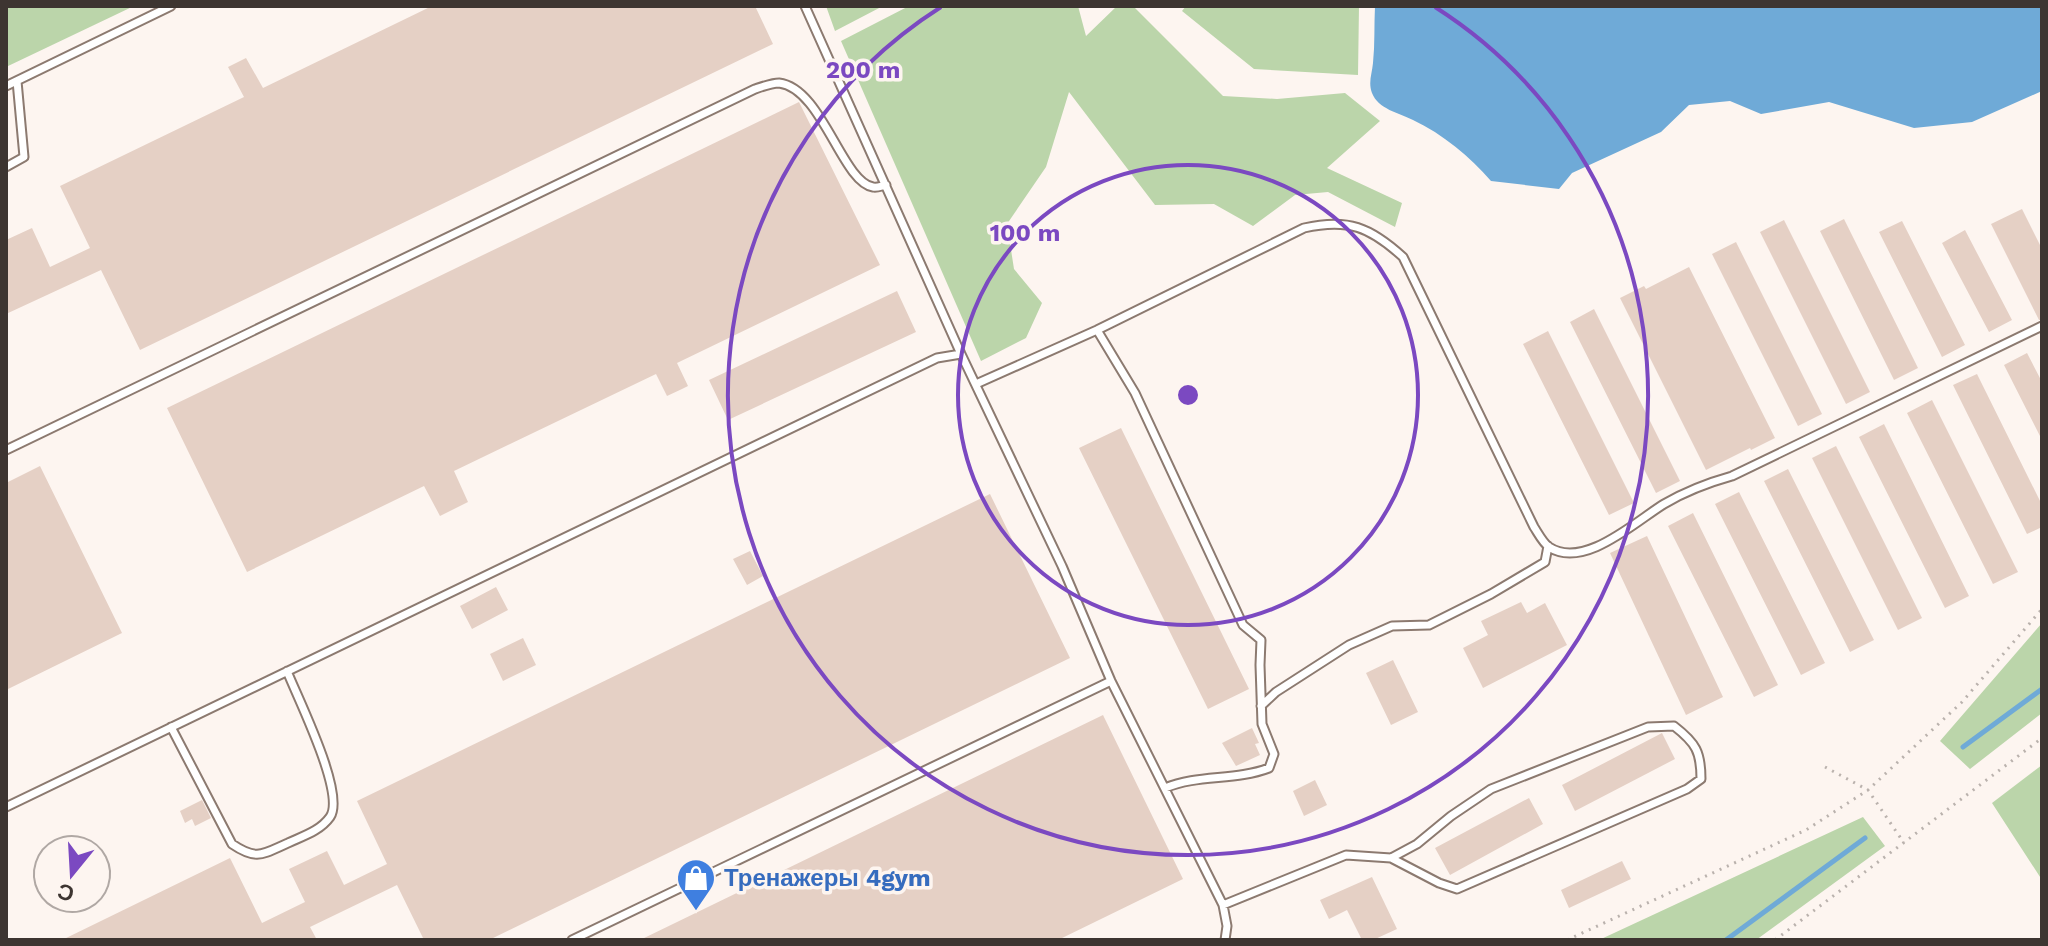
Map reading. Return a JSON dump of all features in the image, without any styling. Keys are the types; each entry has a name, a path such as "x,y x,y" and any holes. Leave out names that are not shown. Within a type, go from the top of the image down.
{"lane":[{"path":"6,86 171,6"},
{"path":"805,6 961,354 1062,566 1111,681 1223,905 1227,926 1225,940"},
{"path":"6,167 24,157 17,81"},
{"path":"6,450 755,89 779,83 795,90 810,104 859,179 873,187 886,185"},
{"path":"976,384 1097,330 1304,228 1329,222 1356,226 1382,237 1403,257 1534,527 1548,546 1569,553 1593,548 1627,531 1690,489 1732,476 2042,326"},
{"path":"1097,330 1135,393 1243,625 1261,640 1262,724 1274,754 1269,768 1253,774 1185,780 1165,788"},
{"path":"6,807 937,358 961,354"},
{"path":"1261,706 1276,692 1349,645 1392,626 1429,625 1491,594 1545,562 1548,546"},
{"path":"171,727 232,844 246,853 260,856 320,828 332,814 335,798 330,777 287,671"},
{"path":"572,940 1111,681"},
{"path":"1223,905 1346,855 1391,858 1457,889 1687,789 1701,779 1701,757 1690,738 1674,726 1648,727 1491,789 1417,844 1391,858"}],"path":[{"path":"1567,940 1806,830 1868,790 1962,702 2042,609"},
{"path":"1775,940 2042,738"},
{"path":"1825,767 1868,790 1904,843"}],"green space":[{"path":"6,6 134,6 6,67"},
{"path":"826,6 883,6 835,31"},
{"path":"909,6 1078,6 1086,36 1117,6 1133,6 1223,96 1277,99 1345,93 1380,121 1327,168 1402,203 1395,227 1328,192 1295,195 1253,226 1214,204 1155,205 1069,92 1046,167 1007,224 1014,269 1042,303 1026,338 981,361 841,41"},
{"path":"1186,6 1359,6 1358,75 1254,69 1182,11"},
{"path":"2042,623 2042,713 1970,769 1940,741"},
{"path":"2042,765 2042,880 1992,803"},
{"path":"1863,817 1885,846 1756,940 1599,940"}],"water":[{"path":"1375,6 2042,6 2042,91 1972,122 1914,128 1829,102 1761,114 1730,101 1689,105 1661,132 1572,173 1559,189 1491,181 1445,139 1384,107 1375,98 1370,82"}],"building":[{"path":"432,6 755,6 773,44 140,350 101,270 6,314 6,240 32,228 50,267 90,248 60,186 244,97 228,67 246,58 263,88"},
{"path":"799,102 880,265 677,363 688,386 682,389 667,396 656,374 454,471 468,502 440,516 424,486 247,572 167,408"},
{"path":"2022,209 2042,249 2042,320 2039,320 1991,224"},
{"path":"1844,219 1918,368 1894,380 1820,231"},
{"path":"1784,220 1870,392 1846,404 1760,232"},
{"path":"1902,221 1965,345 1942,357 1879,232"},
{"path":"1965,230 2012,320 1989,332 1942,243"},
{"path":"1736,242 1822,414 1798,426 1712,254"},
{"path":"1689,267 1775,438 1706,470 1620,298 1644,286 1646,289"},
{"path":"897,291 916,332 728,420 709,380"},
{"path":"1594,309 1680,481 1656,493 1570,322"},
{"path":"1548,331 1634,503 1609,515 1523,344"},
{"path":"2027,353 2042,382 2042,440 2004,365"},
{"path":"1977,374 2042,505 2042,527 2027,534 1953,385"},
{"path":"1932,400 2018,572 1993,584 1907,413"},
{"path":"1884,424 1969,596 1945,608 1859,437"},
{"path":"1121,428 1249,689 1208,709 1079,448"},
{"path":"1836,446 1922,618 1898,630 1812,458"},
{"path":"40,466 122,633 6,690 6,483"},
{"path":"1788,469 1874,640 1850,652 1764,481"},
{"path":"1739,492 1825,663 1801,675 1715,504"},
{"path":"990,494 1070,658 489,940 424,940 397,885 310,927 317,940 62,940 230,858 262,923 305,902 289,869 327,851 344,885 387,864 357,801"},
{"path":"1693,513 1778,685 1754,697 1668,526"},
{"path":"1647,536 1723,697 1686,715 1610,553"},
{"path":"750,551 763,576 747,585 733,559"},
{"path":"496,587 508,610 472,629 460,606"},
{"path":"1521,602 1527,613 1545,603 1567,645 1483,688 1463,648 1488,635 1481,621"},
{"path":"523,638 536,665 503,681 490,654"},
{"path":"1393,660 1418,712 1391,725 1366,673"},
{"path":"1103,715 1183,879 1058,940 640,940"},
{"path":"1252,728 1259,743 1255,744 1260,755 1236,766 1222,743"},
{"path":"1662,733 1675,759 1575,811 1562,785"},
{"path":"1315,780 1327,805 1304,816 1293,791"},
{"path":"1529,798 1543,824 1450,875 1435,848"},
{"path":"202,800 211,818 195,826 192,819 185,823 180,811"},
{"path":"1622,861 1631,879 1569,908 1561,890"},
{"path":"1372,877 1397,929 1373,940 1362,940 1347,910 1329,919 1320,900"}],"waterway":[{"path":"1963,747 2042,689"},
{"path":"1726,940 1865,838"}],"place":[{"name":"Тренажеры 4gym","path":"696,912"}]}
